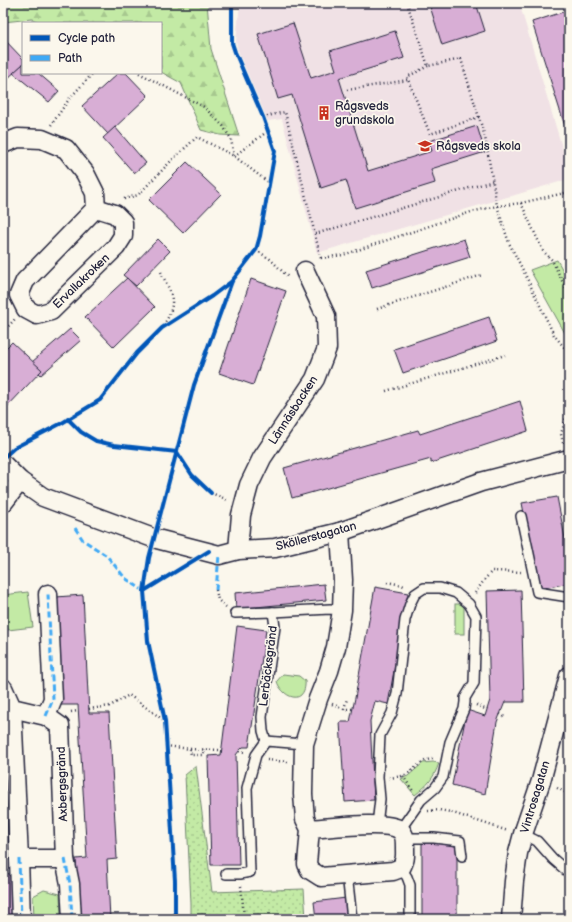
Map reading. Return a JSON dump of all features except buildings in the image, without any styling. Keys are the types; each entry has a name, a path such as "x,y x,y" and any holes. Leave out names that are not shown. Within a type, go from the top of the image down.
{"street":[{"path":"3,144 18,138 42,139 66,149 85,173 94,193 96,208"},
{"name":"Ervallakroken","path":"96,208 115,214 123,222 123,236 116,248 51,311 37,315 26,309 19,295 25,281 96,208"},
{"name":"Lännäsbacken","path":"238,550 241,515 249,485 262,458 315,379 327,348 326,316 305,272"},
{"name":"Sköllerstagatan","path":"3,464 20,481 43,498 153,538 219,554 238,550 275,548 340,532 566,451"},
{"path":"3,503 20,481"},
{"path":"310,829 377,824 392,827 402,834 405,859 401,868 393,871 321,877 310,870 307,864 310,829 305,819 303,794 304,744 336,647 342,610 343,580 340,532"},
{"path":"46,716 52,699 48,594"},
{"name":"Vintrosagatan","path":"511,919 518,853 517,833 541,781 563,725 569,676"},
{"path":"3,688 12,708 21,919"},
{"name":"Axbergsgränd","path":"12,708 46,716 60,726 65,859 70,884 72,919"},
{"path":"19,859 65,859"}],"lane":[{"path":"521,516 537,592 569,597"},
{"path":"377,824 380,799 378,777 380,735 392,713 402,653 405,620 410,604 416,594 424,588 440,588 456,593 469,604 476,616 474,683 465,698 466,702 464,709 450,742 443,777 435,788 421,800 402,834 460,840 462,856"},
{"name":"Lerbäcksgränd","path":"266,741 263,731 262,717 275,627 273,612 330,609 342,610"},
{"path":"235,613 273,612"},
{"path":"226,874 250,872 247,788 256,755 266,741 304,744"},
{"path":"517,833 537,841 553,859 569,873"},
{"path":"401,868 410,885 410,919"},
{"path":"347,874 352,919"}],"path":[{"path":"407,3 428,66"},
{"path":"479,117 430,134 407,77 428,66 461,59 479,117 485,137 498,206 509,243 554,335 569,351"},
{"path":"42,139 70,98 92,74"},
{"path":"141,74 204,107 223,126 231,139 234,156"},
{"path":"347,90 408,80"},
{"path":"260,110 270,138"},
{"path":"256,250 270,259 288,277 318,268 321,258 284,112 263,117"},
{"path":"234,156 268,131"},
{"path":"96,208 138,195 196,137 234,156 269,183"},
{"path":"268,190 270,176"},
{"path":"315,234 493,181"},
{"path":"321,258 343,255 471,212 569,192"},
{"path":"521,203 543,251 552,260 569,295"},
{"path":"251,256 256,250 258,243"},
{"path":"157,333 162,328 169,316 172,305 172,297 161,272"},
{"path":"377,310 482,275"},
{"path":"162,328 169,324"},
{"path":"386,391 505,355"},
{"path":"566,451 561,434 569,412"},
{"path":"206,488 211,493 232,501"},
{"path":"475,595 492,571 520,572"},
{"path":"387,582 402,584"},
{"path":"476,585 477,591"},
{"path":"216,590 218,600 235,613"},
{"path":"89,709 110,706 129,695 165,721"},
{"path":"344,709 347,699"},
{"path":"478,706 487,710"},
{"path":"163,714 165,728"},
{"path":"500,714 506,718"},
{"path":"166,740 167,753"},
{"path":"166,746 190,749 221,750"},
{"path":"190,749 191,756 203,755 204,749"},
{"path":"378,777 388,778 403,776 411,772 422,762 430,759 440,760"},
{"path":"268,760 288,762"},
{"path":"403,776 421,800"},
{"path":"427,812 440,810 450,812 517,833"},
{"path":"240,874 244,919"}],"shaded area":[{"name":"Rågsveds skola","path":"240,3 518,3 569,171 569,179 317,253 282,119 267,121 238,51 236,42"}],"green space":[{"path":"3,3 207,3 211,49 239,136 220,135 201,130 181,83 162,73 162,22 39,22 32,19 3,22"},
{"path":"557,260 569,281 569,336 566,335 530,270"},
{"path":"28,592 33,627 8,630 3,595"},
{"path":"455,604 464,604 464,634 455,634"},
{"path":"283,674 299,676 305,681 305,687 301,695 293,697 283,691 277,681"},
{"path":"423,763 439,763 433,777 424,788 415,795 401,779 408,776"},
{"path":"196,766 212,892 304,889 306,919 191,919 185,775"},
{"path":"44,890 60,894 61,919 34,919 33,896"}],"marked path":[{"path":"75,528 83,540 107,556 125,578 144,591"},
{"path":"216,590 219,555"},
{"path":"46,716 53,699 48,594"},
{"path":"19,859 21,919"},
{"path":"65,859 70,884 72,919"}],"cycle path":[{"path":"175,919 175,881 165,721 148,641 144,591 149,558 194,385 232,281 256,250 260,236 275,151 263,117 232,43 232,3"},
{"path":"3,458 14,448 62,423 100,400 137,353 162,328 212,296 232,281"},
{"path":"68,419 81,432 96,441 114,445 177,452 192,475 211,493"},
{"path":"144,591 209,551"}],"place":[{"name":"Rågsveds grundskola","path":"324,113"},
{"name":"Rågsveds skola","path":"425,146"}]}
